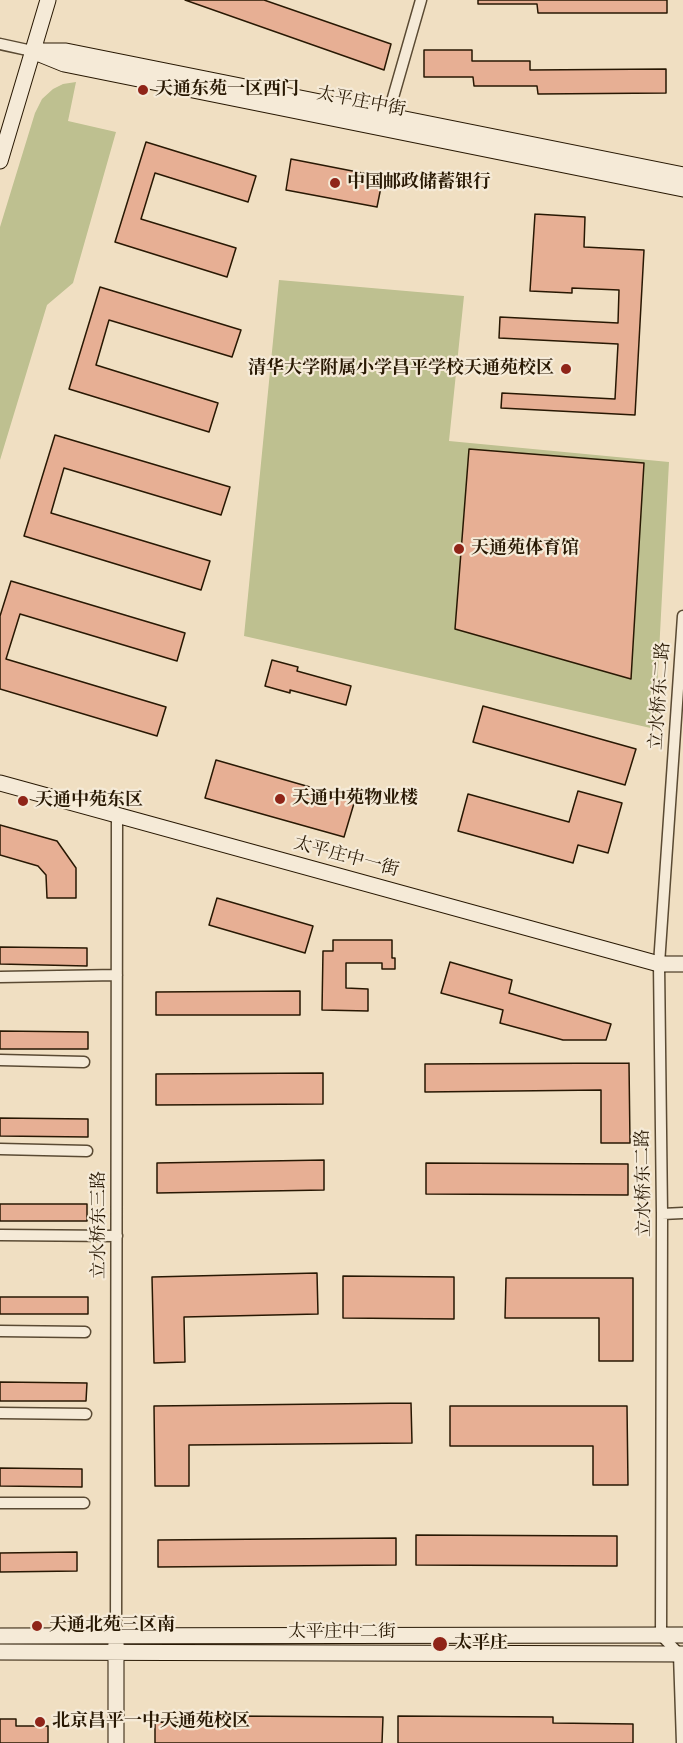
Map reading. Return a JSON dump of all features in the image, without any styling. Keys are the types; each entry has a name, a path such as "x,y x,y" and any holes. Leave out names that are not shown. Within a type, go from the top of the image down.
{"main road":[{"path":"0,161 48,0"},
{"name":"太平庄中街","path":"32,51 66,51 683,175"},
{"name":"太平庄中街","path":"32,51 64,64 683,189"},
{"name":"太平庄中一街","path":"0,783 659,964 683,964"},
{"path":"116,1635 117,1743"},
{"name":"太平庄中二街","path":"0,1636 683,1635"},
{"name":"太平庄中二街","path":"0,1652 681,1654"}],"street":[{"path":"388,115 422,0"},
{"name":"太平庄中街","path":"0,44 32,51"},
{"name":"立水桥东二路","path":"661,1635 662,1214 659,964 683,616"},
{"name":"立水桥东三路","path":"116,1635 117,815"},
{"path":"0,977 117,975"},
{"path":"0,1060 84,1062"},
{"path":"0,1149 87,1151"},
{"path":"662,1214 683,1213"},
{"path":"0,1235 117,1236"},
{"path":"0,1331 85,1332"},
{"path":"0,1413 86,1414"},
{"path":"0,1503 84,1503"},
{"path":"661,1635 681,1654 682,1743"}],"green space":[{"path":"76,82 68,121 116,132 73,283 47,305 0,460 0,227 35,113 42,99 63,84"},
{"name":"天通苑体育馆","path":"279,280 464,296 449,441 669,462 655,729 244,636"}],"building":[{"path":"185,0 264,0 391,44 384,70"},
{"path":"478,0 667,0 667,13 538,13 537,4 478,4"},
{"path":"424,50 472,50 472,61 530,61 530,70 666,69 666,93 538,94 537,86 474,86 473,77 424,77"},
{"path":"146,142 256,176 248,202 155,173 141,219 236,248 227,277 115,242"},
{"name":"中国邮政储蓄银行","path":"291,159 383,177 377,207 286,190"},
{"path":"535,214 585,217 584,247 644,250 635,415 501,408 502,393 615,399 618,344 499,338 500,317 618,323 619,290 572,288 572,293 530,291"},
{"path":"100,287 241,330 232,357 109,320 96,365 218,403 209,432 69,389"},
{"path":"55,435 230,487 221,515 64,468 51,513 210,561 201,590 24,536"},
{"path":"469,449 644,463 631,679 455,629"},
{"path":"11,581 185,633 177,661 20,614 6,659 166,707 157,736 0,689 0,616"},
{"path":"272,660 298,667 297,671 351,686 346,705 290,690 290,693 265,686"},
{"path":"483,706 636,749 625,785 473,742"},
{"name":"天通中苑物业楼","path":"216,760 355,800 344,837 205,798"},
{"path":"578,791 622,803 608,853 578,845 573,863 458,831 468,794 569,822"},
{"path":"0,825 57,841 76,868 76,898 47,898 46,875 38,866 0,855"},
{"path":"217,898 313,926 305,953 209,925"},
{"path":"333,940 392,940 392,958 395,958 395,969 382,969 382,963 346,963 346,988 368,989 368,1011 322,1010 323,951 333,951"},
{"path":"0,947 87,948 87,966 0,964"},
{"path":"450,962 512,980 509,993 611,1024 606,1040 563,1040 500,1023 503,1010 441,993"},
{"path":"300,991 300,1015 156,1015 156,992"},
{"path":"0,1031 88,1032 88,1049 0,1049"},
{"path":"629,1063 630,1143 601,1143 601,1090 425,1092 425,1064"},
{"path":"323,1073 323,1104 156,1105 156,1074"},
{"path":"0,1118 88,1119 88,1137 0,1136"},
{"path":"324,1160 324,1190 157,1193 157,1163"},
{"path":"426,1163 628,1164 628,1195 426,1194"},
{"path":"0,1204 87,1204 87,1221 0,1221"},
{"path":"317,1273 318,1314 184,1317 185,1362 154,1363 152,1277"},
{"path":"343,1276 454,1277 454,1319 343,1318"},
{"path":"506,1278 633,1278 633,1361 599,1361 599,1318 505,1318"},
{"path":"0,1297 88,1297 88,1314 0,1314"},
{"path":"0,1382 87,1383 86,1401 0,1401"},
{"path":"411,1403 412,1443 189,1445 189,1486 155,1486 154,1406"},
{"path":"450,1406 627,1406 628,1485 593,1485 593,1446 450,1446"},
{"path":"0,1468 82,1469 82,1487 0,1486"},
{"path":"416,1535 617,1536 617,1566 416,1565"},
{"path":"396,1538 396,1565 158,1567 158,1540"},
{"path":"77,1552 77,1571 0,1572 0,1553"},
{"path":"228,1716 383,1717 382,1743 155,1743 155,1722 228,1723"},
{"path":"398,1716 553,1717 553,1723 633,1724 633,1743 398,1743"},
{"path":"0,1719 16,1719 16,1726 48,1726 48,1743 0,1743"}],"place":[{"name":"天通东苑一区西门","path":"143,90"},
{"name":"中国邮政储蓄银行","path":"335,183"},
{"name":"清华大学附属小学昌平学校天通苑校区","path":"566,369"},
{"name":"天通苑体育馆","path":"459,549"},
{"name":"天通中苑物业楼","path":"280,799"},
{"name":"天通中苑东区","path":"23,801"},
{"name":"天通北苑三区南","path":"37,1626"},
{"name":"太平庄","path":"440,1644"},
{"name":"北京昌平一中天通苑校区","path":"40,1722"}]}
